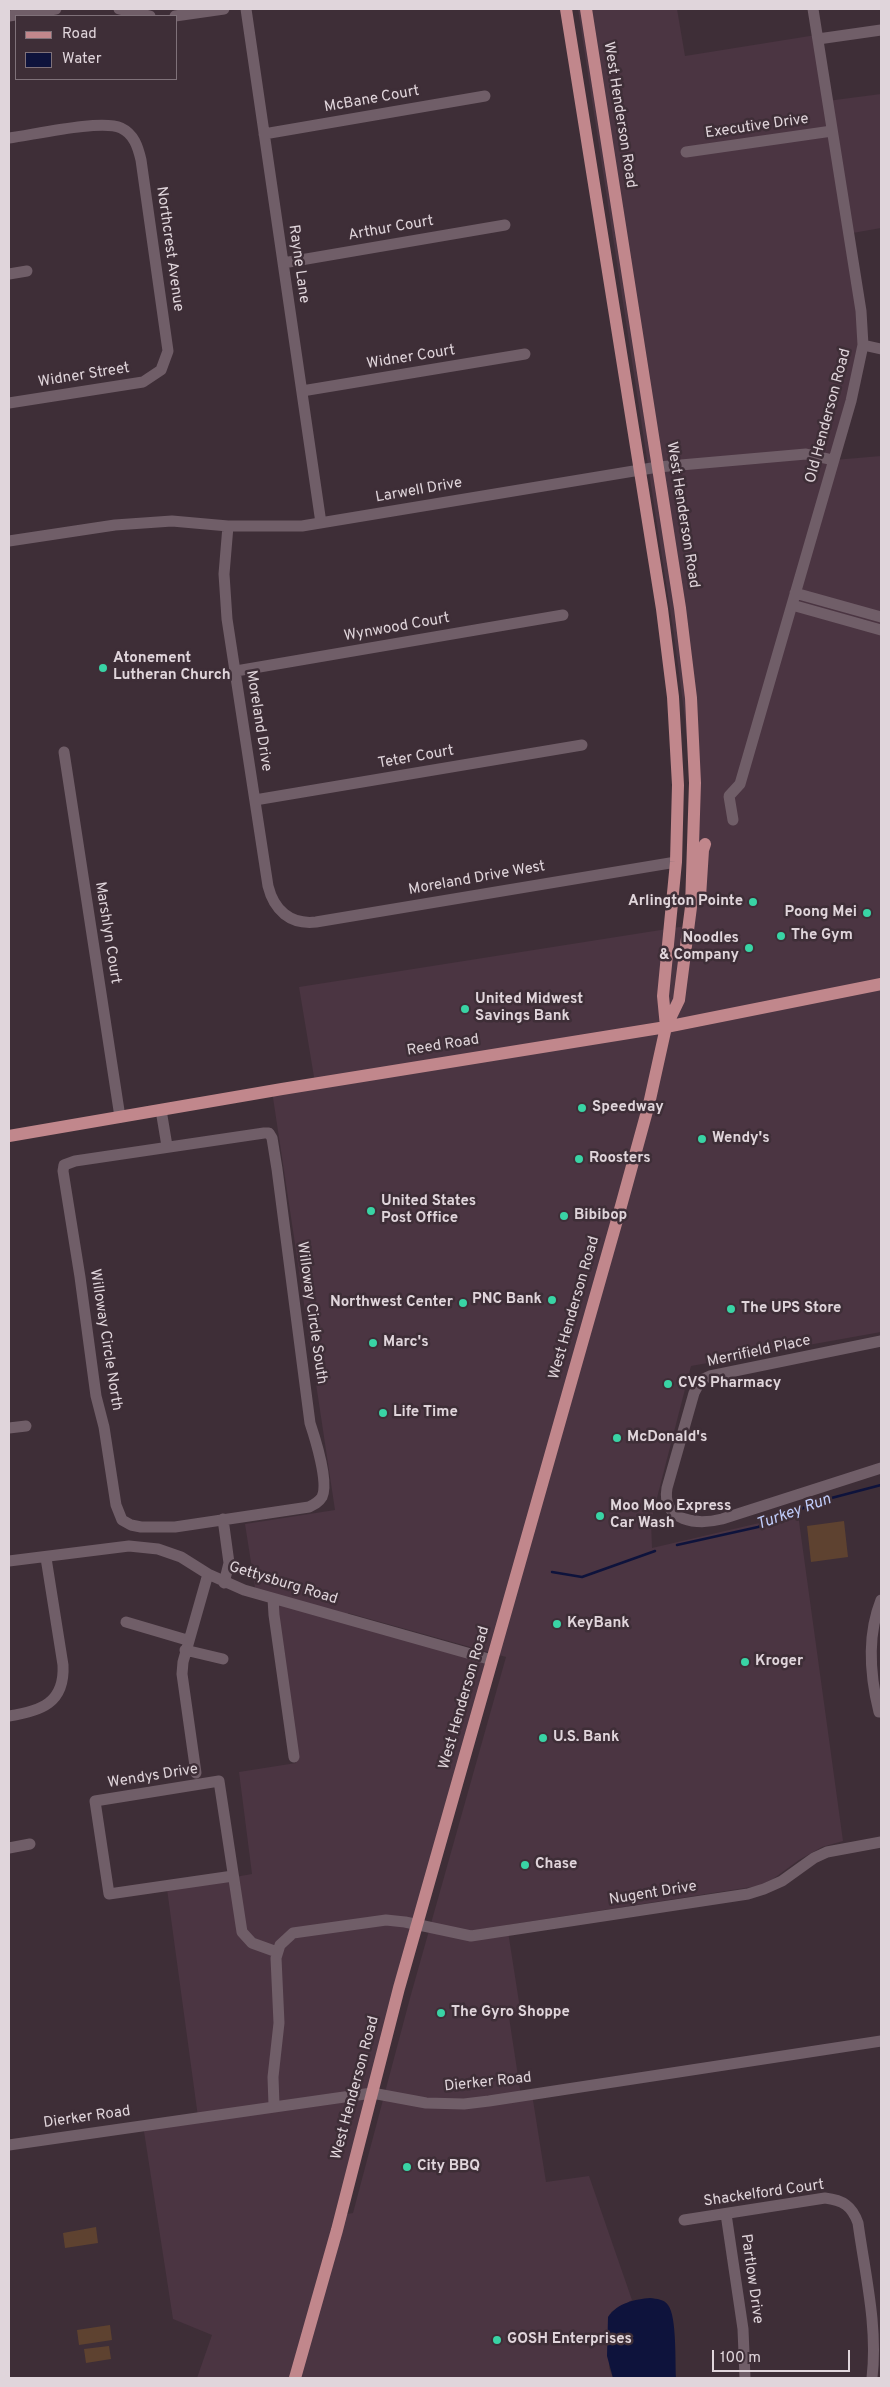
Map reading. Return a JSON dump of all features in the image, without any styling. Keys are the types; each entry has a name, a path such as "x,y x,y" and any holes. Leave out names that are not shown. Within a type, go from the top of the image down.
{"main road":[{"name":"West Henderson Road","path":"566,9 673,697 678,785 676,862 663,996 666,1027"},
{"name":"West Henderson Road","path":"294,2378 492,1660 626,1187 666,1027 679,1000 691,907 695,783 691,698 658,467 586,9"},
{"path":"691,907 700,901 703,850 706,844"},
{"name":"Reed Road","path":"9,1136 666,1027 881,984"}],"street":[{"path":"16,15 56,9"},
{"path":"119,9 146,15"},
{"path":"178,16 224,9"},
{"name":"Rayne Lane","path":"246,9 321,523"},
{"name":"Old Henderson Road","path":"733,820 729,796 740,784 851,401 863,346 861,311 813,9"},
{"path":"818,38 881,30"},
{"name":"McBane Court","path":"264,134 484,96"},
{"name":"Northcrest Avenue","path":"9,138 100,125 115,126 128,133 137,145 141,160 168,344 167,358 161,370"},
{"name":"Executive Drive","path":"686,152 832,130"},
{"name":"Arthur Court","path":"283,263 505,225"},
{"path":"9,274 27,271"},
{"path":"863,346 881,349"},
{"name":"Widner Court","path":"302,391 525,354"},
{"name":"Widner Street","path":"9,403 136,384 150,379 161,370"},
{"name":"Larwell Drive","path":"9,541 114,525 172,521 228,526 302,526 639,469 806,454 833,460"},
{"name":"Moreland Drive","path":"228,526 224,574 225,597 268,886 273,902 284,915"},
{"path":"796,593 881,617"},
{"path":"792,605 881,630"},
{"name":"Wynwood Court","path":"236,671 563,615"},
{"name":"Teter Court","path":"255,800 582,745"},
{"name":"Marshlyn Court","path":"64,752 120,1117"},
{"name":"Moreland Drive West","path":"284,915 299,922 316,922 676,862"},
{"path":"161,1110 167,1146"},
{"name":"Willoway Circle South","path":"167,1146 269,1133 272,1138 277,1169 310,1423 317,1445 324,1487 322,1496 317,1503 309,1507 223,1520"},
{"name":"Willoway Circle North","path":"167,1146 100,1158 75,1160 64,1165 62,1171 80,1277 85,1326 116,1505 122,1520 131,1525 156,1528 223,1520"},
{"name":"Merrifield Place","path":"881,1341 710,1376 701,1380 694,1392 666,1496 670,1508 677,1515 693,1522 706,1523 881,1468"},
{"path":"9,1428 26,1426"},
{"path":"223,1520 228,1563 224,1582"},
{"name":"Gettysburg Road","path":"9,1561 46,1558 106,1548 136,1546 158,1549 181,1557 224,1582 274,1599 492,1660"},
{"path":"9,1716 33,1711 50,1703 58,1692 63,1674 46,1558"},
{"path":"196,1773 182,1674 186,1645 208,1574"},
{"path":"274,1599 274,1615 294,1756"},
{"path":"881,1600 876,1616 871,1657 872,1680 879,1712 881,1712"},
{"path":"126,1622 223,1659"},
{"name":"Wendys Drive","path":"233,1876 109,1894 95,1801 219,1781 242,1932 252,1943 277,1952"},
{"name":"Nugent Drive","path":"419,1925 460,1935 488,1934 748,1894 764,1890 814,1858 828,1852 881,1842"},
{"path":"9,1848 30,1844"},
{"path":"274,2105 273,2077 279,2023 277,1952 283,1941 301,1930 386,1920 419,1925"},
{"name":"Dierker Road","path":"9,2145 274,2105 372,2093 426,2103 464,2104 881,2041"},
{"name":"Shackelford Court","path":"684,2220 825,2198 847,2204 854,2212 858,2223 871,2309 875,2356 872,2378"},
{"name":"Partlow Drive","path":"726,2214 743,2329 745,2378"}],"shaded area":[{"path":"578,9 677,9 685,56 816,35 827,101 881,94 881,228 847,234 861,334 834,460 881,456 881,1332 691,1366 651,1521 652,1548 798,1514 843,1841 822,1847 799,1860 773,1879 758,1886 507,1925 521,2015 509,2017 521,2096 532,2094 546,2182 589,2176 632,2300 611,2312 609,2368 613,2378 197,2378 212,2335 173,2319 143,2125 198,2117 167,1889 252,1874 239,1772 296,1763 273,1599 256,1594 245,1524 335,1510 272,1091 315,1083 299,987 686,926 695,823 684,711","holes":["348,1613 506,1657 410,1998 353,2213 341,2215 492,1660 349,1620"]},
{"path":"844,1521 848,1557 811,1562 807,1526"},
{"path":"96,2227 98,2243 65,2248 63,2233"},
{"path":"110,2325 112,2340 79,2345 77,2330"},
{"path":"109,2346 111,2359 86,2363 84,2349"}],"water":[{"path":"650,2298 664,2302 671,2311 675,2340 676,2378 613,2378 607,2356 608,2317 616,2308 622,2305 639,2299"}],"waterway":[{"name":"Turkey Run","path":"677,1545 758,1527 820,1501 881,1485"},
{"name":"Turkey Run","path":"552,1572 582,1577 655,1551"}],"place":[{"name":"Atonement Lutheran Church","path":"103,668"},
{"name":"Arlington Pointe","path":"753,902"},
{"name":"Poong Mei","path":"867,913"},
{"name":"The Gym","path":"781,936"},
{"name":"Noodles & Company","path":"749,948"},
{"name":"United Midwest Savings Bank","path":"465,1009"},
{"name":"Speedway","path":"582,1108"},
{"name":"Wendy's","path":"702,1139"},
{"name":"Roosters","path":"579,1159"},
{"name":"United States Post Office","path":"371,1211"},
{"name":"Bibibop","path":"564,1216"},
{"name":"PNC Bank","path":"552,1300"},
{"name":"Northwest Center","path":"463,1303"},
{"name":"The UPS Store","path":"731,1309"},
{"name":"Marc's","path":"373,1343"},
{"name":"CVS Pharmacy","path":"668,1384"},
{"name":"Life Time","path":"383,1413"},
{"name":"McDonald's","path":"617,1438"},
{"name":"Moo Moo Express Car Wash","path":"600,1516"},
{"name":"KeyBank","path":"557,1624"},
{"name":"Kroger","path":"745,1662"},
{"name":"U.S. Bank","path":"543,1738"},
{"name":"Chase","path":"525,1865"},
{"name":"The Gyro Shoppe","path":"441,2013"},
{"name":"City BBQ","path":"407,2167"},
{"name":"GOSH Enterprises","path":"497,2340"}]}
